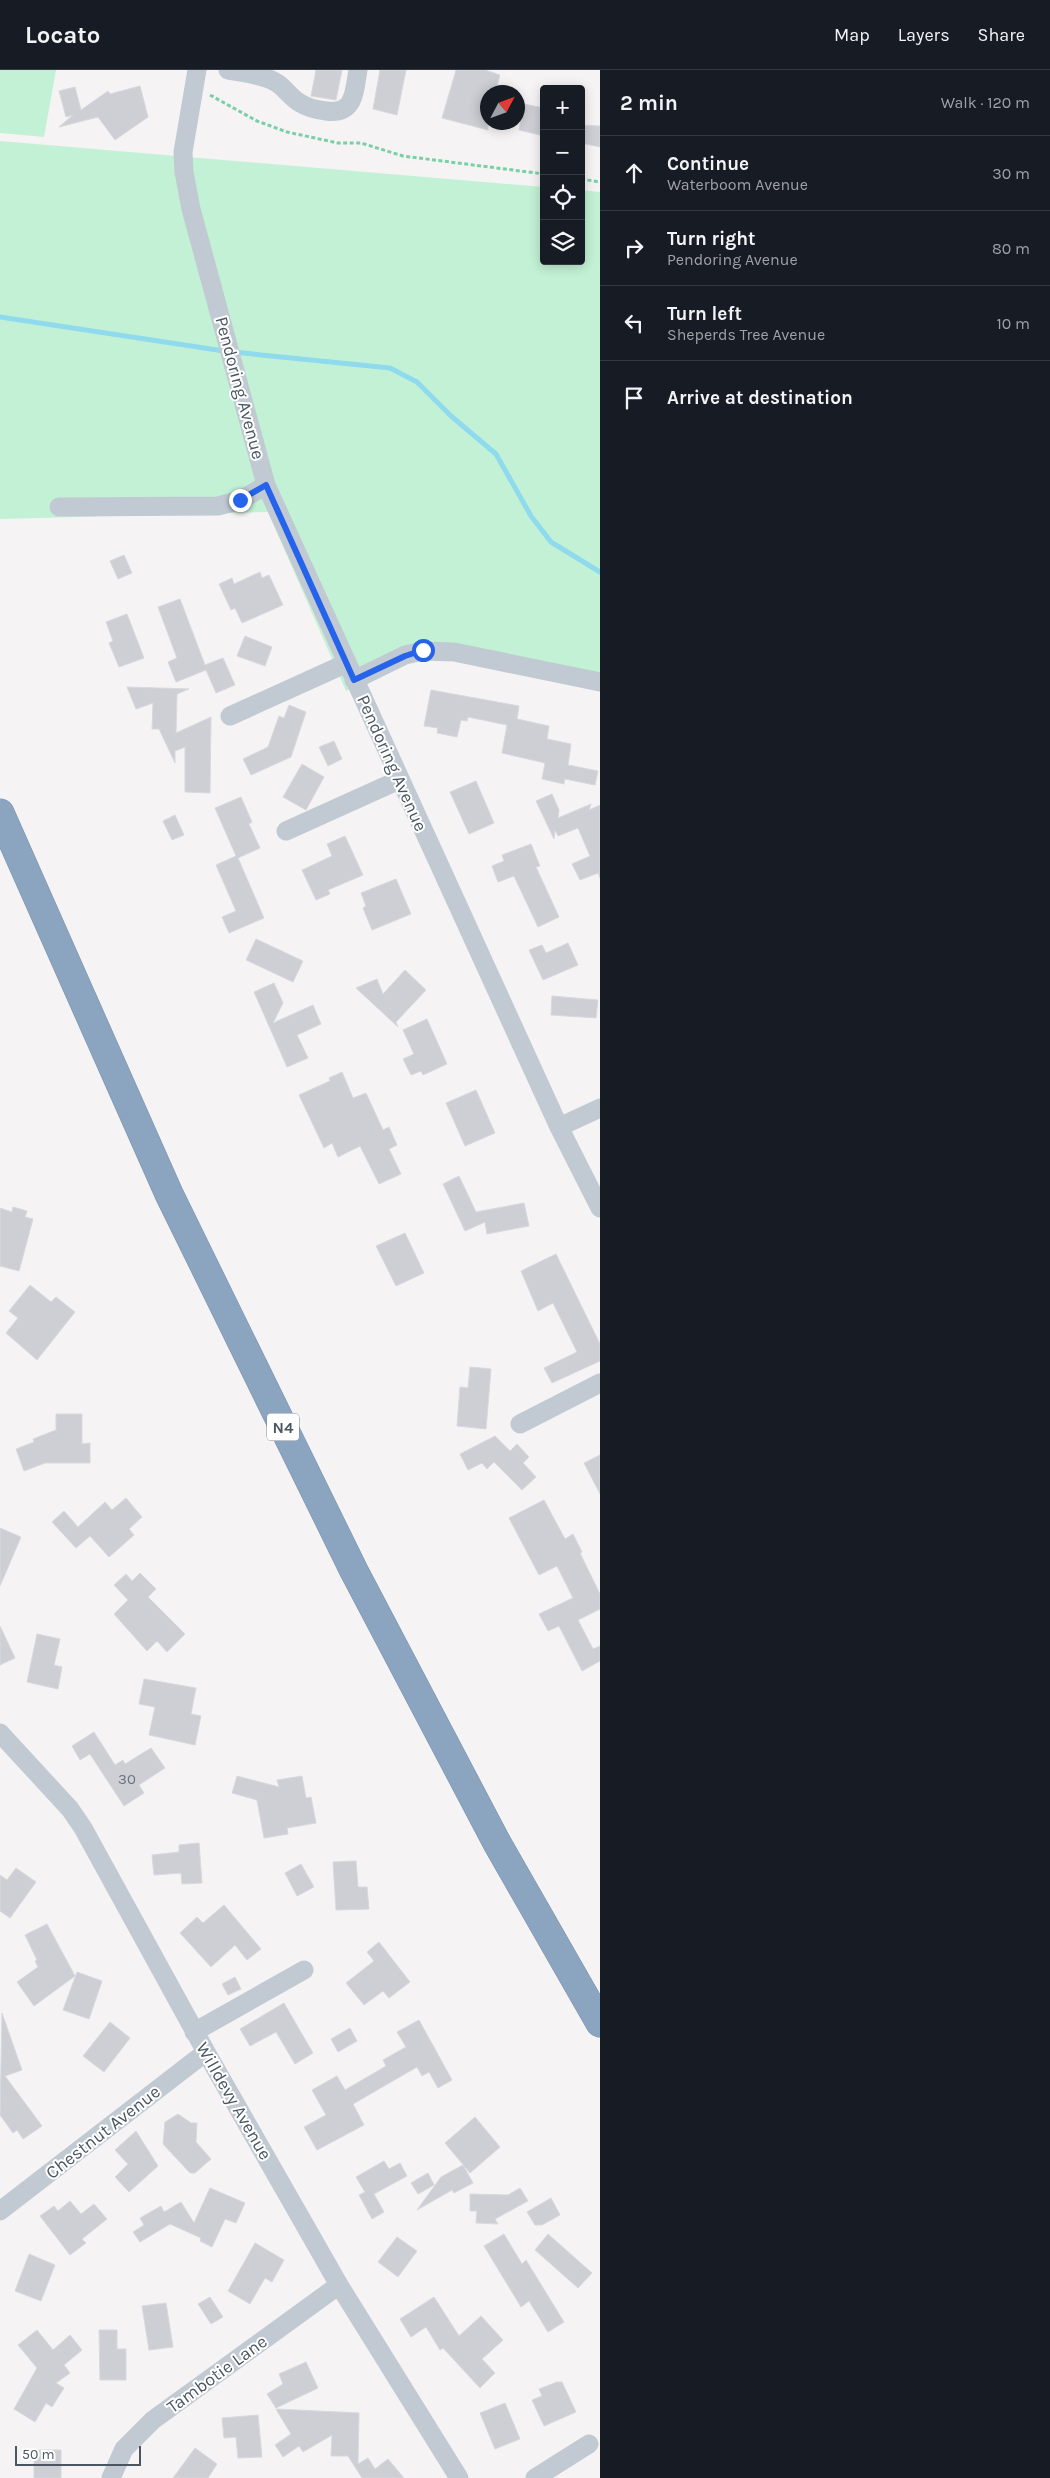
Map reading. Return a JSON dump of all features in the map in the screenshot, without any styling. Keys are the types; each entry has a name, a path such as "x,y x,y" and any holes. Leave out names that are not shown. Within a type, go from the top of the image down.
{"highway":[{"name":"N4","path":"0,813 169,1194 354,1571 496,1843 600,2023"}],"street":[{"path":"228,70 277,83 300,103 316,110 331,112 342,111 353,99 358,70"},
{"name":"Pendoring Avenue","path":"195,78 183,152 184,172 194,218 266,485 559,1127 600,1208"},
{"path":"59,507 218,506 240,500 266,485"},
{"path":"230,716 350,671 423,650 454,652 600,682"},
{"path":"286,831 399,780"},
{"path":"559,1127 600,1108"},
{"path":"520,1424 600,1383"},
{"name":"Willdevy Avenue","path":"0,1733 70,1809 83,1828 194,2032 339,2285 459,2478"},
{"path":"194,2032 304,1970"},
{"name":"Chestnut Avenue","path":"0,2211 206,2052"},
{"name":"Tambotie Lane","path":"111,2478 124,2449 153,2420 339,2285"},
{"path":"535,2478 589,2444"}],"path":[{"path":"195,78 258,120 287,132 338,142 361,143 403,156 540,173"},
{"path":"585,180 600,182"}],"green space":[{"path":"0,70 56,70 44,137 0,133"},
{"path":"0,141 540,187 540,265 585,265 585,190 600,192 600,687 432,653 346,691 268,512 0,519"}],"building":[{"path":"316,70 342,70 336,100 311,96"},
{"path":"380,70 406,70 397,115 373,109"},
{"path":"456,70 485,70 500,75 497,85 480,85 480,128 442,118"},
{"path":"140,86 148,117 115,140 98,117 59,127 73,115 66,117 59,91 75,87 81,110 108,91 110,94"},
{"path":"525,104 540,107 540,135 519,130 525,130"},
{"path":"585,125 600,126 600,147 585,144"},
{"path":"124,555 132,573 118,579 110,561"},
{"path":"260,572 262,578 269,575 283,605 242,623 235,608 231,610 219,584 232,578 234,584"},
{"path":"180,599 205,665 223,658 235,685 216,693 206,670 176,682 168,662 177,658 158,607"},
{"path":"127,614 144,658 119,667 109,643 113,641 106,622"},
{"path":"245,636 272,647 265,666 237,656"},
{"path":"127,687 189,689 177,694 176,733 211,717 210,793 185,792 185,747 175,751 175,763 159,729 152,729 153,703 136,709"},
{"path":"431,690 519,706 517,719 549,726 547,739 571,744 568,765 598,771 595,785 565,779 564,784 542,779 545,763 502,753 507,725 468,717 467,721 461,720 457,737 437,733 438,728 424,726"},
{"path":"289,705 306,712 291,757 251,775 243,759 268,747 279,716 284,718"},
{"path":"334,741 342,759 328,766 319,747"},
{"path":"302,764 324,777 306,810 283,797"},
{"path":"476,781 494,823 469,834 450,792"},
{"path":"552,794 559,810 558,818 591,804 589,810 600,805 600,878 598,873 580,880 572,864 590,856 578,828 558,836 555,830 554,839 536,801"},
{"path":"241,797 252,822 249,824 260,848 238,858 264,918 229,933 222,917 236,911 216,865 236,856 215,808"},
{"path":"175,815 184,835 172,840 163,821"},
{"path":"345,836 363,875 328,890 330,894 316,900 302,870 332,856 327,844"},
{"path":"531,844 540,866 536,867 559,917 538,927 514,876 498,882 492,866 504,861 502,855"},
{"path":"396,879 411,914 372,930 363,908 366,906 361,893"},
{"path":"256,939 303,961 293,982 246,960"},
{"path":"568,943 578,965 543,980 529,950 542,945 546,953"},
{"path":"405,970 426,990 396,1022 398,1027 356,988 377,979 383,994"},
{"path":"274,983 283,1003 273,1023 313,1005 321,1024 297,1035 308,1058 287,1067 254,992"},
{"path":"552,996 598,1000 596,1018 551,1015"},
{"path":"427,1019 447,1064 423,1075 421,1071 411,1075 403,1059 414,1054 403,1030"},
{"path":"342,1072 353,1098 366,1093 383,1130 389,1127 397,1145 389,1149 401,1174 379,1184 360,1146 338,1157 332,1143 324,1148 299,1095 330,1081 329,1078"},
{"path":"476,1090 495,1133 465,1146 446,1103"},
{"path":"459,1176 476,1212 524,1203 529,1226 487,1234 485,1222 465,1231 443,1184"},
{"path":"13,1207 27,1211 25,1217 33,1219 19,1271 0,1266 0,1208 12,1212"},
{"path":"405,1233 424,1273 396,1286 376,1246"},
{"path":"556,1254 600,1344 600,1361 552,1383 544,1368 577,1352 553,1303 538,1311 521,1271"},
{"path":"30,1285 51,1302 56,1297 75,1312 37,1360 6,1333 18,1318 9,1311"},
{"path":"470,1367 491,1369 486,1429 457,1426 460,1387 468,1388"},
{"path":"56,1414 82,1414 82,1444 90,1443 90,1463 45,1463 24,1471 16,1449 34,1442 33,1439 56,1430"},
{"path":"495,1436 510,1451 517,1444 529,1457 523,1463 536,1477 522,1490 494,1462 487,1469 482,1463 468,1470 460,1454"},
{"path":"600,1455 600,1494 584,1463"},
{"path":"126,1498 142,1517 129,1529 134,1535 109,1557 90,1536 76,1548 52,1522 64,1511 78,1527 105,1502 112,1510"},
{"path":"544,1500 565,1539 573,1534 600,1594 600,1609 578,1620 593,1649 600,1646 600,1661 582,1671 559,1626 548,1631 539,1614 573,1598 557,1566 539,1575 509,1518"},
{"path":"0,1528 21,1537 0,1586"},
{"path":"140,1573 156,1589 148,1597 185,1634 167,1652 157,1641 147,1651 114,1614 128,1600 114,1585 126,1574 132,1581"},
{"path":"0,1626 15,1658 0,1665"},
{"path":"37,1634 60,1639 54,1665 62,1667 58,1689 27,1682"},
{"path":"144,1679 196,1688 191,1714 201,1716 195,1745 149,1735 155,1707 139,1704"},
{"path":"94,1732 115,1765 123,1760 125,1764 151,1748 165,1768 139,1785 144,1793 124,1806 90,1754 80,1760 72,1746"},
{"path":"237,1776 279,1787 277,1780 302,1776 306,1798 311,1797 316,1823 287,1828 288,1834 264,1838 257,1800 232,1793"},
{"path":"199,1843 202,1883 182,1884 181,1873 154,1875 152,1855 179,1852 179,1845"},
{"path":"356,1861 358,1887 367,1887 369,1909 336,1910 333,1862"},
{"path":"301,1864 314,1887 297,1896 285,1873"},
{"path":"16,1868 36,1882 10,1918 0,1911 0,1875 7,1880"},
{"path":"224,1905 261,1949 247,1960 235,1945 211,1967 180,1933 197,1917 203,1923"},
{"path":"47,1924 75,1976 34,2006 17,1982 38,1967 35,1961 37,1960 25,1935"},
{"path":"379,1942 410,1982 389,1998 383,1991 364,2005 346,1983 374,1961 367,1952"},
{"path":"77,1972 102,1981 89,2019 63,2010"},
{"path":"235,1977 241,1989 228,1995 222,1984"},
{"path":"284,2003 313,2053 295,2064 276,2032 250,2046 240,2029"},
{"path":"2,2013 22,2070 5,2076 42,2126 23,2139 17,2130 13,2133 0,2115"},
{"path":"419,2020 452,2080 438,2088 429,2072 422,2076 417,2067 353,2104 364,2125 317,2150 304,2127 326,2115 312,2090 337,2076 345,2090 386,2066 383,2060 406,2047 397,2032"},
{"path":"110,2022 130,2038 104,2072 83,2056"},
{"path":"350,2028 357,2041 338,2052 331,2039"},
{"path":"178,2114 191,2123 197,2123 196,2142 211,2159 195,2173 190,2173 163,2144 165,2122"},
{"path":"475,2117 500,2147 470,2173 445,2143"},
{"path":"136,2131 158,2166 129,2192 115,2177 128,2164 115,2150"},
{"path":"384,2161 389,2169 400,2163 407,2176 374,2194 384,2212 372,2219 359,2195 365,2192 356,2177"},
{"path":"463,2165 473,2183 454,2193 452,2190 417,2210 441,2177"},
{"path":"428,2173 434,2185 418,2194 411,2183"},
{"path":"210,2188 245,2203 236,2223 225,2219 212,2247 200,2241 201,2238 170,2224 140,2242 133,2232 144,2225 140,2218 161,2206 164,2212 181,2202 194,2223"},
{"path":"520,2188 528,2201 495,2219 498,2224 476,2223 477,2211 470,2211 470,2194 508,2195"},
{"path":"551,2198 560,2215 542,2225 535,2225 527,2212"},
{"path":"70,2201 81,2214 94,2204 107,2219 82,2239 86,2243 70,2255 40,2216 54,2206 58,2211"},
{"path":"504,2234 522,2264 526,2260 564,2322 548,2332 529,2301 521,2307 484,2246"},
{"path":"548,2234 592,2273 578,2288 535,2250"},
{"path":"397,2237 417,2251 398,2277 378,2262"},
{"path":"255,2243 284,2260 272,2282 265,2278 250,2304 228,2291"},
{"path":"29,2254 55,2265 41,2301 15,2291"},
{"path":"210,2297 223,2317 211,2324 198,2304"},
{"path":"434,2297 459,2336 481,2316 503,2340 482,2359 495,2373 480,2388 443,2348 440,2350 426,2327 411,2337 400,2319"},
{"path":"166,2303 173,2347 149,2350 142,2306"},
{"path":"37,2330 53,2350 70,2335 82,2350 64,2365 70,2373 56,2383 64,2388 52,2407 46,2403 35,2422 14,2409 37,2368 18,2345"},
{"path":"99,2330 117,2330 117,2349 126,2349 126,2380 100,2380"},
{"path":"306,2362 318,2388 276,2408 267,2394 283,2384 279,2374"},
{"path":"562,2382 576,2412 544,2426 532,2400 542,2396 539,2389"},
{"path":"505,2403 520,2439 495,2449 480,2413"},
{"path":"276,2409 359,2413 358,2464 368,2458 375,2469 388,2459 404,2478 362,2478 348,2456 331,2456 332,2435 303,2452 299,2446 283,2457 275,2445 291,2434"},
{"path":"258,2415 262,2457 238,2458 236,2437 224,2438 222,2418"},
{"path":"195,2448 217,2464 208,2478 173,2478"},
{"path":"34,2450 61,2450 61,2478 34,2478"}],"waterway":[{"path":"0,317 224,351"},
{"path":"233,352 390,368 417,382 451,416 496,454 531,516 551,542 600,572"}],"route":[{"path":"240,500 266,485 354,680 405,656 423,650"}]}
